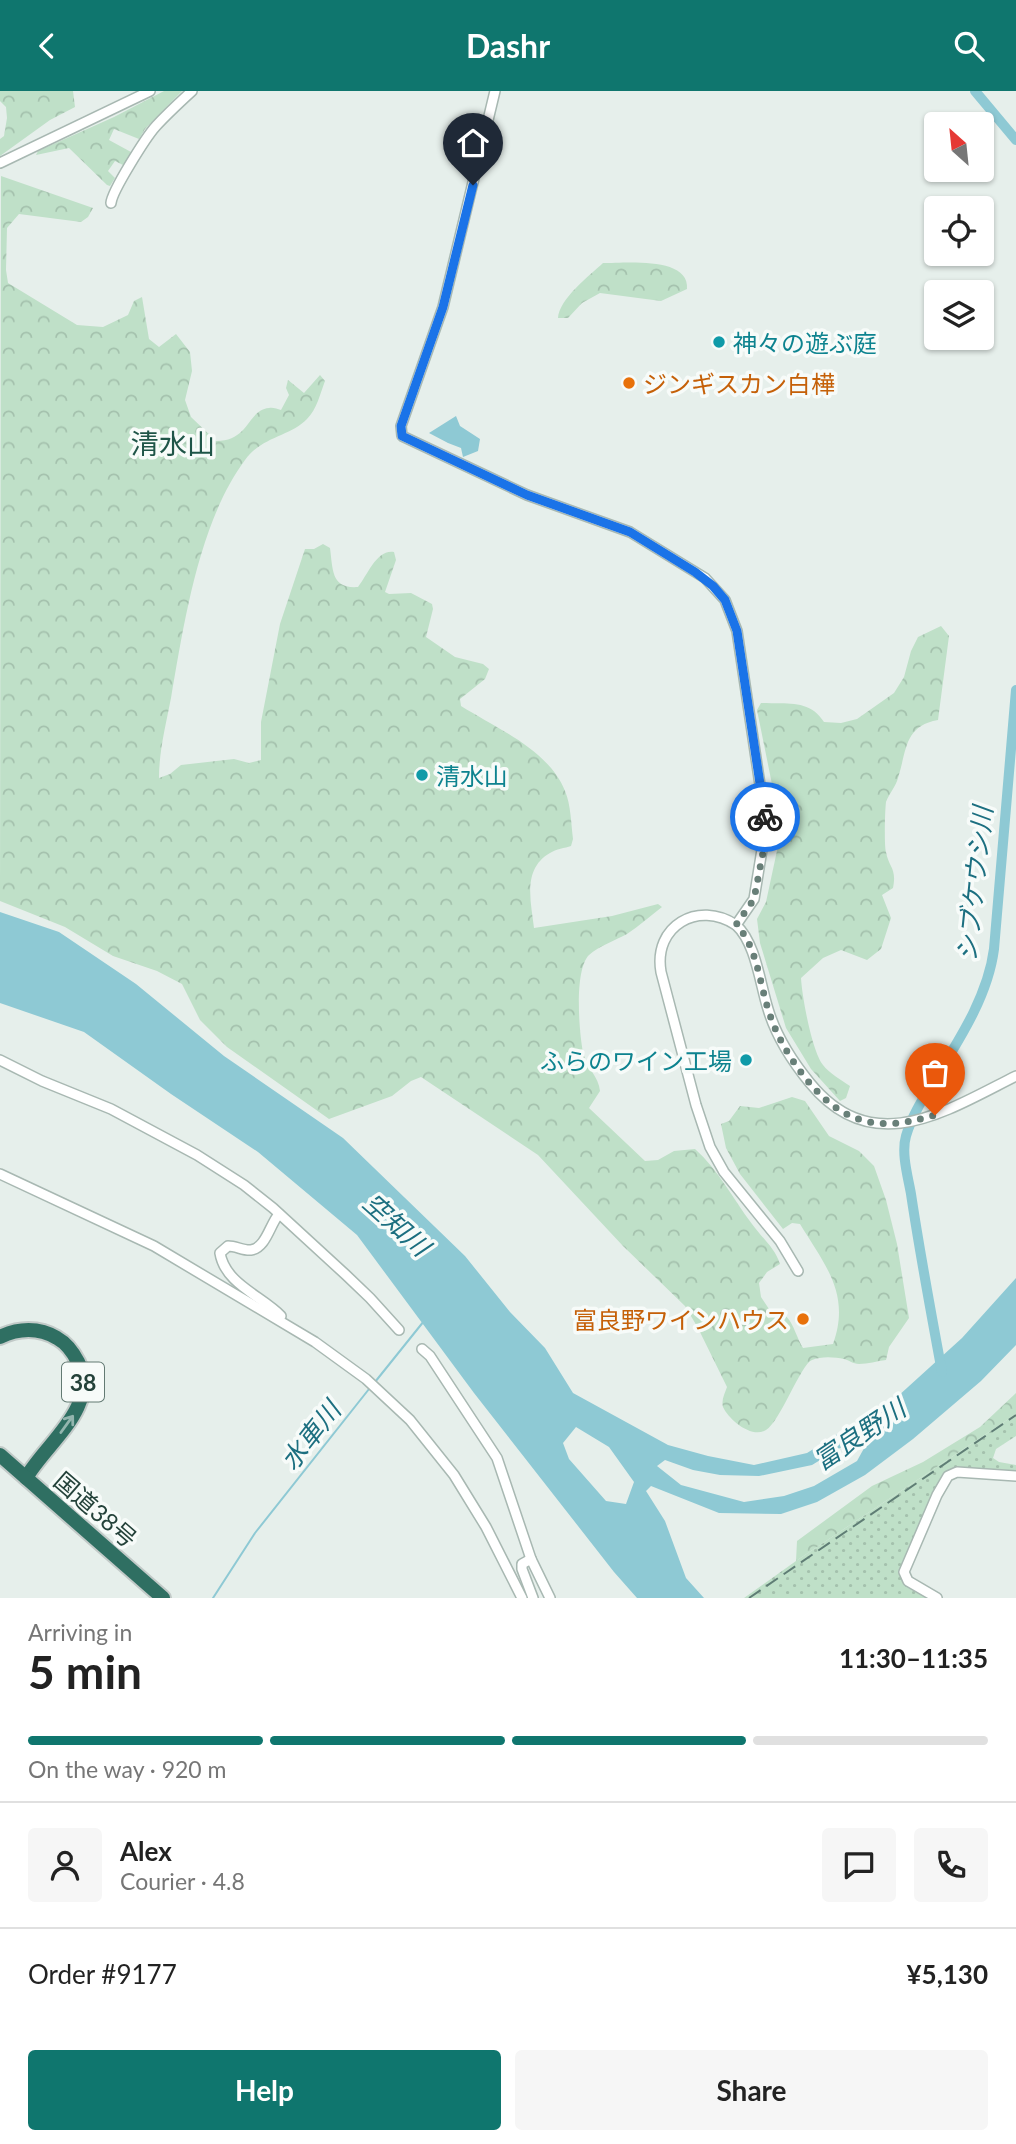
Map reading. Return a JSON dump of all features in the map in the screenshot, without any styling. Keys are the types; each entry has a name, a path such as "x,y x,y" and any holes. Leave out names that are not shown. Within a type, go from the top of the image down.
{"highway":[{"name":"38","path":"0,1337 18,1330 46,1333 69,1347 81,1370 83,1391 74,1414 26,1478"},
{"name":"国道38号","path":"0,1455 163,1598"}],"street":[{"path":"0,163 150,91"},
{"path":"111,203 118,185 155,127 192,91"},
{"path":"495,91 443,307 401,426 401,433 405,439 504,486 630,532 705,578 725,600 737,631 766,825 754,899 736,925"},
{"path":"798,1271 780,1241 724,1172 710,1147 696,1105 661,972 663,944 671,930 683,921 697,916 721,917 736,925 749,945 773,1024 783,1044 805,1077 823,1098 842,1113 868,1122 908,1122 935,1115 1016,1076"},
{"path":"0,1060 42,1081 111,1109 163,1136 244,1185 362,1290 399,1330"},
{"path":"0,1174 135,1236 282,1321 349,1365 410,1420 443,1461 466,1492 522,1598"},
{"path":"279,1214 257,1247 251,1250 228,1246 220,1253 227,1270 236,1281 279,1314 282,1321"},
{"path":"422,1349 430,1356 492,1449 531,1559 550,1598"},
{"path":"937,1598 908,1581 904,1572 945,1481 957,1472 1016,1476"},
{"path":"531,1559 524,1562 522,1569 533,1598"}],"green space":[{"path":"0,91 73,91 75,107 50,120 0,156 0,139 4,136 7,118 6,107 0,101"},
{"path":"164,91 182,91 145,129 139,139 114,129 109,140 131,152 125,166 115,161 108,171 115,178 110,186 69,148 36,155 38,151"},
{"path":"1,176 93,208 81,222 19,214 7,228 8,283 77,325 103,327 128,315 134,301 142,297 149,339 159,347 176,334 190,352 192,371 185,400 191,417 216,441 236,436 262,410 281,410 289,395 286,388 288,380 304,393 320,375 325,381 316,406 307,419 259,446 245,460 216,513 188,606 163,738 159,778 170,774 181,765 234,759 249,763 261,760 261,722 280,624 305,549 314,549 323,544 330,548 335,577 349,587 358,587 378,558 388,552 394,552 396,560 385,592 411,593 432,604 426,637 455,657 483,664 489,669 485,679 460,699 461,706 534,752 557,776 565,791 570,808 573,839 571,846 550,853 535,868 530,887 534,928 612,916 658,904 662,907 627,934 593,952 584,963 579,987 581,1043 600,1091 589,1108 645,1161 658,1160 674,1151 695,1149 703,1157 778,1258 780,1264 767,1272 759,1283 761,1297 769,1309 787,1318 803,1348 833,1344 839,1310 833,1281 800,1224 792,1223 783,1229 740,1174 726,1148 721,1124 729,1121 740,1106 759,1108 792,1097 805,1101 829,1136 859,1151 874,1166 886,1200 897,1244 909,1318 889,1347 886,1360 859,1364 832,1357 812,1360 802,1371 772,1425 760,1432 742,1427 723,1407 727,1387 685,1306 623,1246 538,1155 421,1077 411,1081 392,1096 329,1119 227,1047 200,1020 182,984 157,971 113,956 65,927 0,901"},
{"path":"603,263 668,266 685,278 687,289 661,301 600,293 582,303 568,318 558,318 569,295"},
{"path":"941,626 949,636 938,720 927,723 913,734 897,781 886,802 885,848 894,881 893,888 882,895 891,918 881,949 867,960 841,950 823,958 801,978 808,1023 819,1058 828,1071 850,1086 846,1098 840,1101 811,1069 786,1028 760,943 757,919 766,902 778,846 777,809 757,710 761,703 788,703 812,709 824,722 841,723 857,719 894,693 904,677 918,637"},
{"path":"1016,1393 1016,1414 796,1561 797,1541 872,1486 923,1462 980,1427"},
{"path":"1016,1414 1016,1436 996,1449 993,1458 1016,1465 1016,1476 948,1476 905,1577 937,1598 744,1598 796,1561"}],"water":[{"path":"456,416 460,426 480,439 478,451 463,457 461,448 429,433"},
{"path":"0,912 59,932 136,984 224,1056 343,1138 465,1256 510,1312 545,1348 573,1393 668,1445 754,1465 807,1453 897,1397 962,1338 1016,1278 1016,1345 981,1381 913,1439 865,1475 817,1502 781,1514 719,1513 651,1486 646,1491 665,1521 686,1578 704,1598 637,1598 474,1393 357,1235 258,1152 84,1032 0,1003","holes":["576,1427 609,1447 634,1482 626,1504 606,1501 569,1459 563,1443","868,1441 857,1461 814,1486 784,1496 744,1502 681,1485 657,1466 665,1460 693,1470 720,1475 759,1476 812,1465 840,1448"]}],"waterway":[{"name":"シブケウシ川","path":"975,91 1016,140"},
{"name":"シブケウシ川","path":"942,1372 904,1150 909,1128 919,1106 971,1017 991,966 1016,690"},
{"name":"水車川","path":"375,1382 424,1321"},
{"name":"水車川","path":"213,1598 255,1533 369,1389"}],"railway":[{"path":"749,1598 1016,1415"}],"way so far":[{"path":"765,817 766,837 754,899 736,925 749,945 773,1024 783,1044 823,1098 842,1113 868,1122 888,1124 935,1115"}],"place":[{"name":"神々の遊ぶ庭","path":"719,342"},
{"name":"ジンギスカン白樺","path":"629,383"},
{"name":"清水山","path":"422,775"},
{"name":"ふらのワイン工場","path":"746,1060"},
{"name":"富良野ワインハウス","path":"803,1319"}],"district":[{"name":"清水山","path":"173,443"}],"route":[{"path":"473,185 443,307 401,426 402,436 527,495 630,532 705,578 713,586 725,600 737,631 765,817"}],"water label":[{"name":"空知川","path":"397,1224"},
{"name":"富良野川","path":"859,1434"}]}
